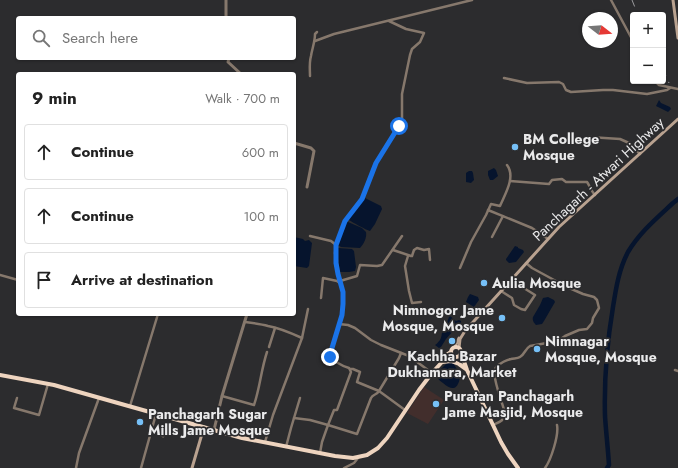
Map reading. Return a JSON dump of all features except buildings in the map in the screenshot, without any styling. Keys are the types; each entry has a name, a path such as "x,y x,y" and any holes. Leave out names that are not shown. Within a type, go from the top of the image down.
{"highway":[{"path":"444,362 444,357 452,350 457,348 461,350 467,370 504,448 518,468"},
{"path":"450,353 454,357 463,360"},
{"path":"457,357 460,356 461,353"},
{"path":"0,375 48,383 242,438 341,457 358,457 371,453 382,445 432,373 444,362 456,362 467,370"}],"main road":[{"path":"673,0 678,38"},
{"name":"Panchagarh - Atwari Highway","path":"457,348 458,339 564,222 678,119"},
{"path":"192,468 204,427"}],"street":[{"path":"226,0 226,16"},
{"path":"315,41 334,34 472,0"},
{"path":"611,0 630,35"},
{"path":"389,21 406,29 424,33 420,42 412,49 410,55 402,94 401,122 376,163 362,199 345,221 336,245 336,263 343,292 343,304 330,356 341,365 360,372 357,382 379,391 406,410"},
{"path":"310,76 311,56 315,41 315,34 317,32"},
{"path":"228,60 228,62 239,72"},
{"path":"504,78 527,83 559,82 562,83 566,90 571,92 613,90 646,94 667,90 670,88"},
{"path":"658,84 678,89"},
{"path":"588,137 620,139 630,143 640,154"},
{"path":"296,143 311,148 314,151 307,188"},
{"path":"460,268 471,242 491,204 500,206 510,181 511,172 507,165"},
{"path":"510,181 549,184 551,180 562,179 566,182 587,182 595,194"},
{"path":"488,210 535,230 548,239"},
{"path":"492,237 503,216"},
{"path":"310,236 331,241 336,245"},
{"path":"340,281 357,276 360,265 382,265 402,236"},
{"path":"393,250 408,256 412,256 414,250 417,248 424,250 429,249 430,260"},
{"path":"408,256 405,266 412,303 421,302"},
{"path":"493,425 504,419 505,414 494,377 494,370 496,367 509,359 519,358 528,347 546,342 558,341 565,336 587,329 592,323 593,318 599,308 597,300 594,297 567,287 532,268 526,263"},
{"path":"0,275 16,279"},
{"path":"321,298 323,278 337,281 341,285"},
{"path":"501,291 510,296 514,305 525,310 535,295 511,280"},
{"path":"265,442 273,415 302,338 308,309"},
{"path":"130,406 157,316"},
{"path":"214,430 222,396 248,316"},
{"path":"246,322 289,332 302,338"},
{"path":"339,324 355,328 381,345 412,358 432,373"},
{"path":"268,347 275,328"},
{"path":"222,396 254,405 262,365 267,352"},
{"path":"294,418 310,420 357,434 372,396 378,393 401,353"},
{"path":"320,453 322,442 333,411 337,410 351,372 350,369"},
{"path":"17,398 14,408 38,415 48,383"},
{"path":"76,468 79,453 99,397"},
{"path":"286,446 300,398"},
{"path":"141,468 156,414"},
{"path":"545,468 552,453 556,439 558,428 557,425"},
{"path":"152,430 160,433"},
{"path":"344,468 354,463 358,457"}],"shaded area":[{"path":"424,387 444,400 428,424 407,413"}],"water":[{"path":"659,100 661,103 670,107 671,109 668,112 656,106"},
{"path":"494,168 498,176 493,180 490,180 488,171"},
{"path":"472,171 473,173 474,180 471,183 466,182 466,173"},
{"path":"365,198 381,206 382,209 370,231 349,220 352,213"},
{"path":"348,222 362,228 366,232 365,240 360,248 341,247 338,245 346,223"},
{"path":"296,237 305,241 309,240 312,243 309,266 307,268 296,266"},
{"path":"515,246 524,252 516,262 509,263 506,259"},
{"path":"338,248 352,249 354,251 355,271 340,272 337,251"},
{"path":"470,294 478,297 479,300 474,307 466,302"},
{"path":"548,297 555,302 542,324 536,325 533,321 533,317 543,298"},
{"path":"450,316 456,321 461,321 455,329 446,325"},
{"path":"446,326 453,331 439,348 435,345 440,340"},
{"path":"453,362 460,377 458,385 452,388 446,386 436,376 447,363"}],"waterway":[{"path":"607,468 609,465 605,416 606,362 618,279 625,258 638,238 678,199"}],"railway":[{"path":"632,0 637,12"},
{"path":"666,76 669,83"}],"place":[{"name":"BM College Mosque","path":"515,147"},
{"name":"Aulia Mosque","path":"484,283"},
{"name":"Nimnogor Jame Mosque, Mosque","path":"502,318"},
{"name":"Kachha Bazar Dukhamara, Market","path":"452,341"},
{"name":"Nimnagar Mosque, Mosque","path":"537,349"},
{"name":"Puratan Panchagarh Jame Masjid, Mosque","path":"436,404"},
{"name":"Panchagarh Sugar Mills Jame Mosque","path":"140,422"}],"route":[{"path":"330,357 342,315 343,304 343,292 336,263 336,245 345,221 360,203 376,163 399,126"}]}
